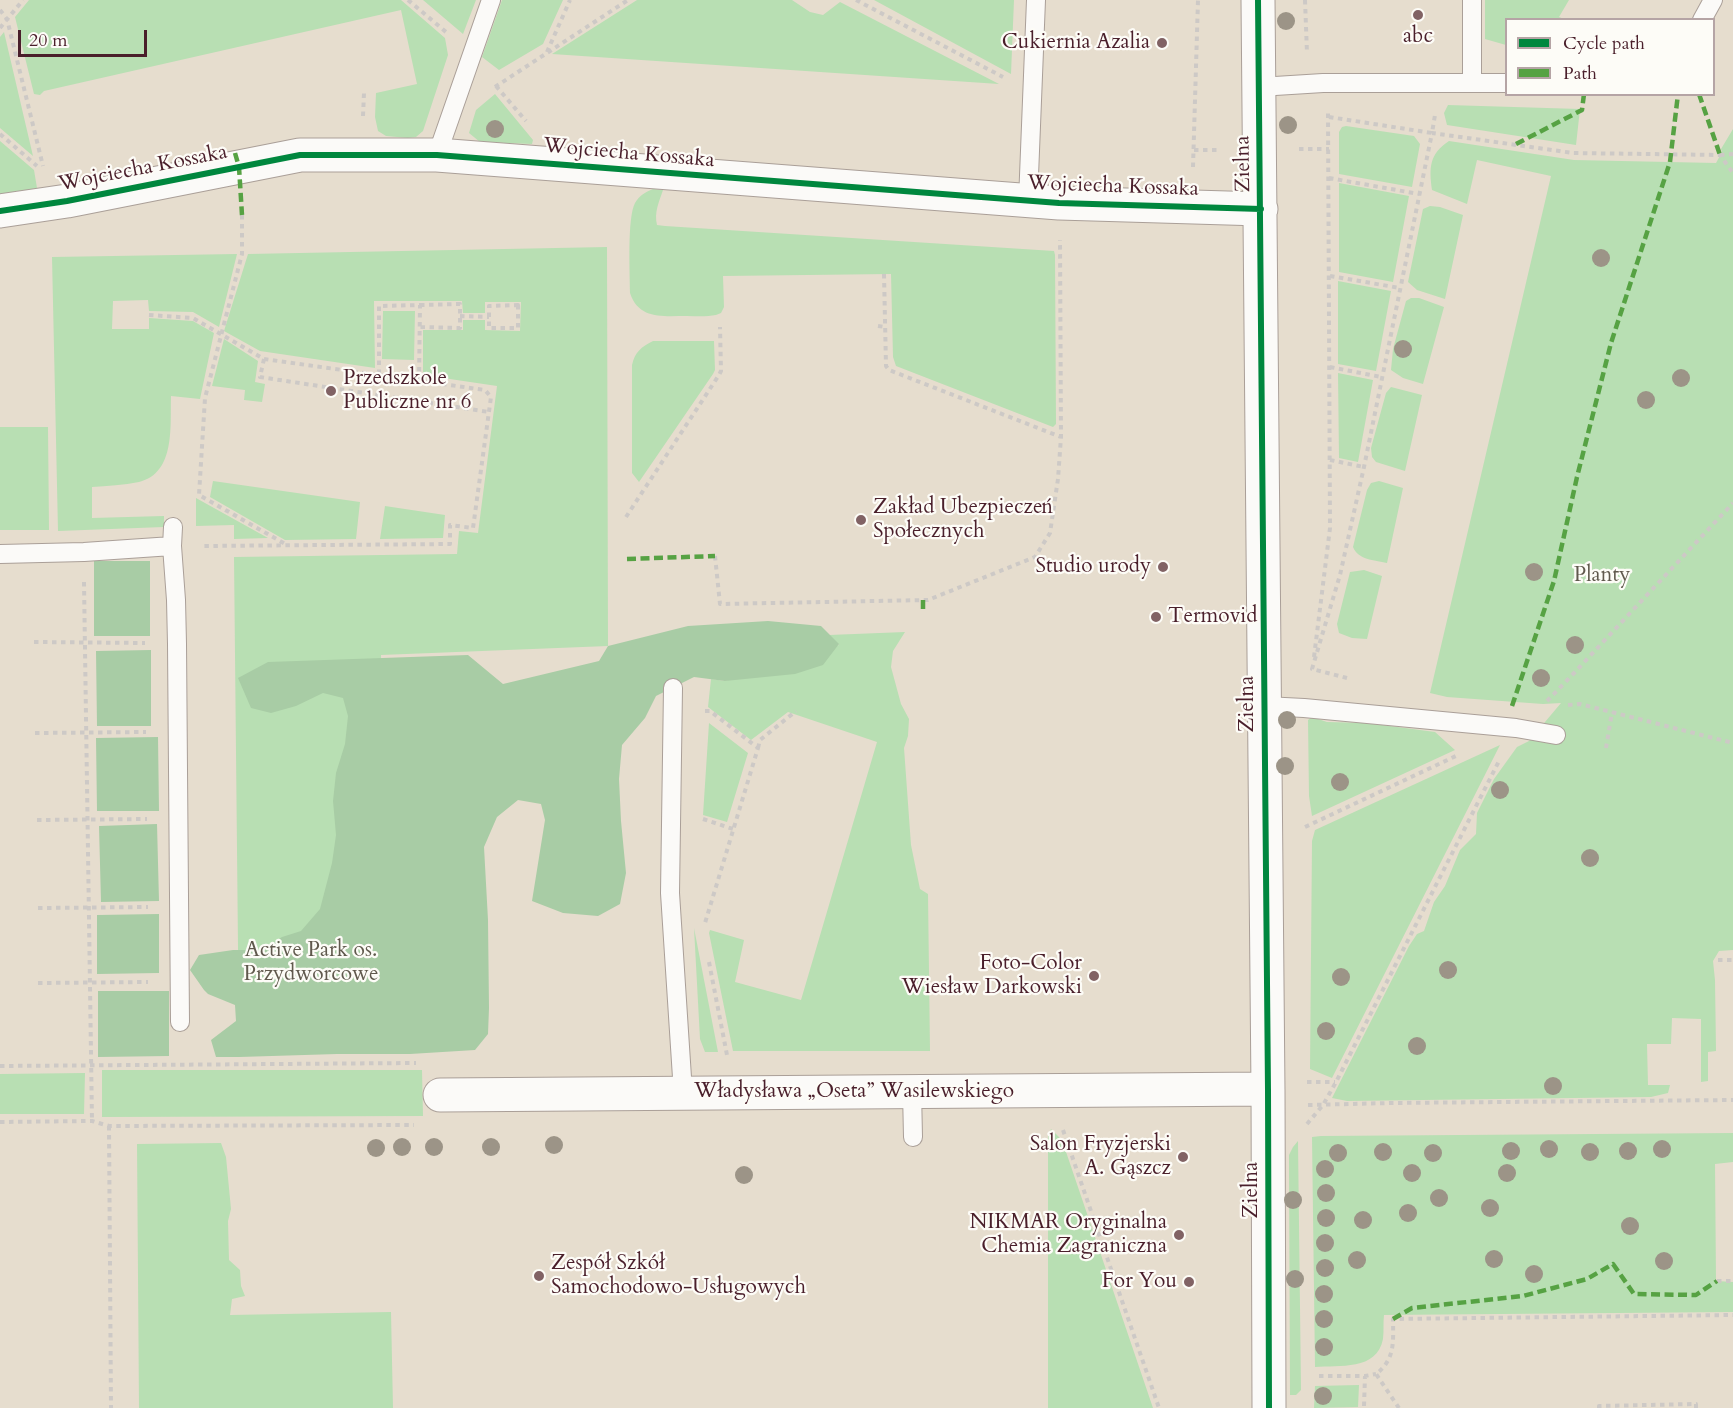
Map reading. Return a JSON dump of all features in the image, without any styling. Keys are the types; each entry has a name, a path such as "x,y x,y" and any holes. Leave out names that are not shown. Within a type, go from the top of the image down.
{"street":[{"name":"Zielna","path":"1258,0 1269,1408"},
{"name":"Wojciecha Kossaka","path":"0,211 67,201 300,155 436,155 1043,202 1261,209"},
{"name":"Władysława „Oseta” Wasilewskiego","path":"440,1095 1268,1089"}],"lane":[{"path":"436,155 491,0"},
{"path":"1036,0 1043,202"},
{"path":"1472,0 1472,82"},
{"path":"1703,18 1713,0"},
{"path":"1259,87 1323,83 1505,83"},
{"path":"173,527 177,644 180,1022"},
{"path":"0,554 84,552 172,546"},
{"path":"673,688 670,893 682,1093"},
{"path":"1265,705 1516,728 1556,735"},
{"path":"912,1091 913,1137"}],"path":[{"path":"0,28 23,0"},
{"path":"547,53 570,0"},
{"path":"488,92 628,0"},
{"path":"856,0 1006,79"},
{"path":"1192,207 1198,0"},
{"path":"1304,708 1312,669 1330,528 1329,117 1323,83 1307,52 1305,0"},
{"path":"0,10 8,19 45,173 0,134"},
{"path":"1312,669 1340,575 1364,467 1441,82"},
{"path":"1329,117 1574,153 1733,154"},
{"path":"1720,155 1733,173"},
{"path":"1329,178 1419,194"},
{"path":"715,556 720,604 928,600 1035,557 1050,533 1058,479 1061,436 1043,202"},
{"path":"242,215 242,254 205,398 199,495 289,546"},
{"path":"884,274 886,366 889,370 1061,436"},
{"path":"1330,276 1400,288"},
{"path":"379,375 379,306 460,304 460,328 420,327"},
{"path":"419,380 420,305"},
{"path":"518,305 518,327 489,328 489,317 489,306 518,305"},
{"path":"149,315 193,318 264,359 485,390 491,397 473,528 450,525 450,544 234,546"},
{"path":"460,316 489,317"},
{"path":"878,326 885,327"},
{"path":"626,517 721,371 720,327"},
{"path":"264,359 260,377 489,412"},
{"path":"1330,367 1381,377"},
{"path":"1330,460 1364,467"},
{"path":"1304,1116 1304,1128 1323,1105 1336,1082 1516,728 1575,672 1733,503"},
{"path":"84,552 92,1121"},
{"path":"34,642 177,644"},
{"path":"673,708 710,711 758,748"},
{"path":"703,932 760,740 796,711"},
{"path":"1606,748 1612,712"},
{"path":"35,733 177,731"},
{"path":"1266,831 1305,827 1463,753"},
{"path":"1304,816 1305,827"},
{"path":"36,820 178,819"},
{"path":"38,908 178,906"},
{"path":"707,955 728,1059"},
{"path":"1718,960 1733,960"},
{"path":"38,983 179,982"},
{"path":"1304,1082 1336,1082"},
{"path":"1304,1105 1403,1102 1733,1100"},
{"path":"1060,1121 1159,1408"},
{"path":"109,1126 111,1408"},
{"path":"1717,1281 1733,1281"},
{"path":"1319,1376 1377,1374 1390,1358 1393,1319 1733,1315"},
{"path":"1377,1374 1399,1408"},
{"path":"1364,1406 1365,1376"},
{"path":"1599,1408 1599,1406 1696,1404 1696,1408"}],"green space":[{"path":"29,0 401,0 445,38 448,55 423,131 416,137 408,138 386,136 378,131 375,117 376,93 417,84 401,10 44,91 40,95 34,94 15,17"},
{"path":"423,0 476,0 463,34"},
{"path":"502,0 563,0 543,44 499,70 482,57"},
{"path":"637,0 792,0 810,12 823,15 840,2 999,84 552,54"},
{"path":"874,0 1014,0 1011,74"},
{"path":"1485,0 1569,0 1559,17 1562,18 1505,18 1505,45 1485,39"},
{"path":"4,32 33,156 0,128 0,37"},
{"path":"495,94 533,140 532,144 480,142 469,133 476,110"},
{"path":"1448,105 1580,109 1576,145 1447,125 1444,113"},
{"path":"1342,127 1414,136 1420,144 1412,187 1339,174 1339,132"},
{"name":"Planty","path":"1733,129 1733,950 1719,951 1713,961 1716,1051 1708,1052 1708,1081 1701,1082 1701,1019 1672,1018 1671,1044 1647,1044 1648,1085 1670,1085 1668,1093 1651,1097 1347,1101 1332,1098 1409,946 1417,934 1424,931 1434,902 1445,886 1460,850 1476,834 1477,813 1494,779 1517,747 1529,741 1561,703 1543,704 1447,697 1430,693 1551,176 1477,160 1467,204 1432,190 1431,168 1434,156 1449,141 1574,160 1716,163"},
{"path":"0,141 34,170 37,188 0,195"},
{"path":"1339,183 1409,196 1393,282 1339,272"},
{"path":"653,189 663,190 657,211 657,225 1054,251 1056,424 1053,427 896,366 893,357 891,274 723,276 724,307 721,313 716,315 661,316 639,308 630,293 632,210 638,198"},
{"path":"1430,206 1463,215 1445,299 1417,290 1408,282 1423,209"},
{"name":"Active Park os. Przydworcowe","path":"607,247 608,646 381,655 385,1042 239,1044 234,557 457,554 459,531 478,533 497,386 423,375 423,330 463,330 463,320 485,320 485,330 520,331 521,302 485,302 485,313 463,313 462,301 374,301 375,368 260,351 224,331 248,254"},
{"path":"237,254 219,327 193,312 149,311 148,300 113,301 112,329 149,329 149,318 193,321 214,333 200,399 171,396 170,434 165,458 159,469 151,477 139,482 92,487 92,518 164,516 164,527 58,531 52,257"},
{"path":"1338,281 1391,291 1376,371 1338,364"},
{"path":"1419,298 1444,307 1423,384 1403,378 1391,370 1393,349 1406,301"},
{"path":"383,311 415,311 414,360 382,359"},
{"path":"224,339 258,361 255,382 265,384 262,402 244,400 245,390 212,386"},
{"path":"653,341 714,341 715,370 639,482 632,473 632,365 639,350"},
{"path":"1338,373 1373,380 1358,462 1339,458"},
{"path":"1391,387 1422,395 1405,471 1376,462 1372,457 1371,448 1386,393"},
{"path":"0,427 48,427 49,530 0,530"},
{"path":"213,481 360,502 356,539 285,540 210,497"},
{"path":"1379,481 1403,488 1387,563 1363,557 1353,547 1367,490 1371,483"},
{"path":"196,498 268,538 234,539 234,525 196,526"},
{"path":"385,506 445,515 443,538 380,539"},
{"path":"94,561 150,561 150,636 94,636"},
{"path":"1364,570 1382,576 1367,639 1352,638 1339,633 1337,624 1350,572"},
{"name":"Active Park os. Przydworcowe","path":"768,621 821,626 839,644 823,665 795,674 725,681 694,677 656,696 645,718 622,745 619,779 626,873 620,904 598,916 563,913 532,901 545,820 541,804 518,800 497,817 484,847 488,920 488,1034 475,1050 410,1054 216,1057 211,1040 236,1021 235,1005 208,994 190,970 199,955 233,950 262,950 282,937 301,931 320,909 332,863 336,835 333,801 336,773 345,744 348,716 343,698 323,693 296,706 271,713 251,708 238,678 268,662 468,655 503,684 599,661 608,646 688,626"},
{"path":"905,632 893,651 891,667 901,704 909,719 908,736 904,748 911,845 920,889 928,894 930,1051 733,1051 710,930 744,940 735,982 801,1000 877,742 788,712 751,740 708,707 711,679 725,681 839,645 829,635"},
{"path":"151,650 151,726 97,726 96,651"},
{"path":"1312,717 1327,722 1367,723 1435,732 1455,750 1312,816 1309,796 1308,720"},
{"path":"709,723 748,753 727,822 703,815"},
{"path":"158,737 159,811 97,811 96,738"},
{"path":"1500,745 1332,1078 1310,1069 1312,841 1315,830"},
{"path":"157,824 159,901 101,902 99,826"},
{"path":"159,914 159,973 97,974 97,915"},
{"path":"694,928 718,1052 705,1052 700,1039"},
{"path":"98,991 169,991 169,1056 98,1057"},
{"path":"102,1070 422,1070 423,1116 102,1117"},
{"path":"85,1073 84,1114 0,1114 0,1074"},
{"path":"1051,1129 1062,1140 1153,1408 1048,1408 1048,1136"},
{"path":"1733,1133 1733,1162 1715,1164 1716,1281 1733,1282 1733,1312 1384,1315 1383,1339 1373,1357 1345,1366 1315,1367 1312,1137"},
{"path":"1298,1141 1301,1390 1296,1395 1290,1395 1289,1155"},
{"path":"221,1143 226,1157 231,1209 228,1221 229,1260 240,1270 241,1286 245,1296 232,1299 230,1315 391,1312 393,1408 139,1408 137,1144"},
{"path":"1359,1385 1358,1407 1314,1408 1315,1386"}],"marked path":[{"path":"1516,144 1582,110 1584,96"},
{"path":"1512,706 1554,581 1577,477 1611,343 1670,162 1678,96"},
{"path":"1700,96 1720,155"},
{"path":"235,153 239,167 242,215"},
{"path":"627,559 715,556"},
{"path":"923,600 923,612"},
{"path":"1393,1319 1412,1308 1523,1296 1587,1279 1613,1264 1634,1294 1696,1295 1717,1281"}],"cycle path":[{"path":"1258,0 1269,1408"},
{"path":"0,211 67,201 300,155 437,155 1059,203 1261,209"}],"place":[{"name":"abc","path":"1418,15"},
{"name":"Cukiernia Azalia","path":"1162,43"},
{"name":"Przedszkole Publiczne nr 6","path":"331,391"},
{"name":"Zakład Ubezpieczeń Społecznych","path":"861,520"},
{"name":"Studio urody","path":"1163,567"},
{"name":"Termovid","path":"1156,617"},
{"name":"Foto-Color Wiesław Darkowski","path":"1094,976"},
{"name":"Salon Fryzjerski A. Gąszcz","path":"1183,1157"},
{"name":"NIKMAR Oryginalna Chemia Zagraniczna","path":"1179,1235"},
{"name":"Zespół Szkół Samochodowo-Usługowych","path":"539,1276"},
{"name":"For You","path":"1189,1282"}]}
